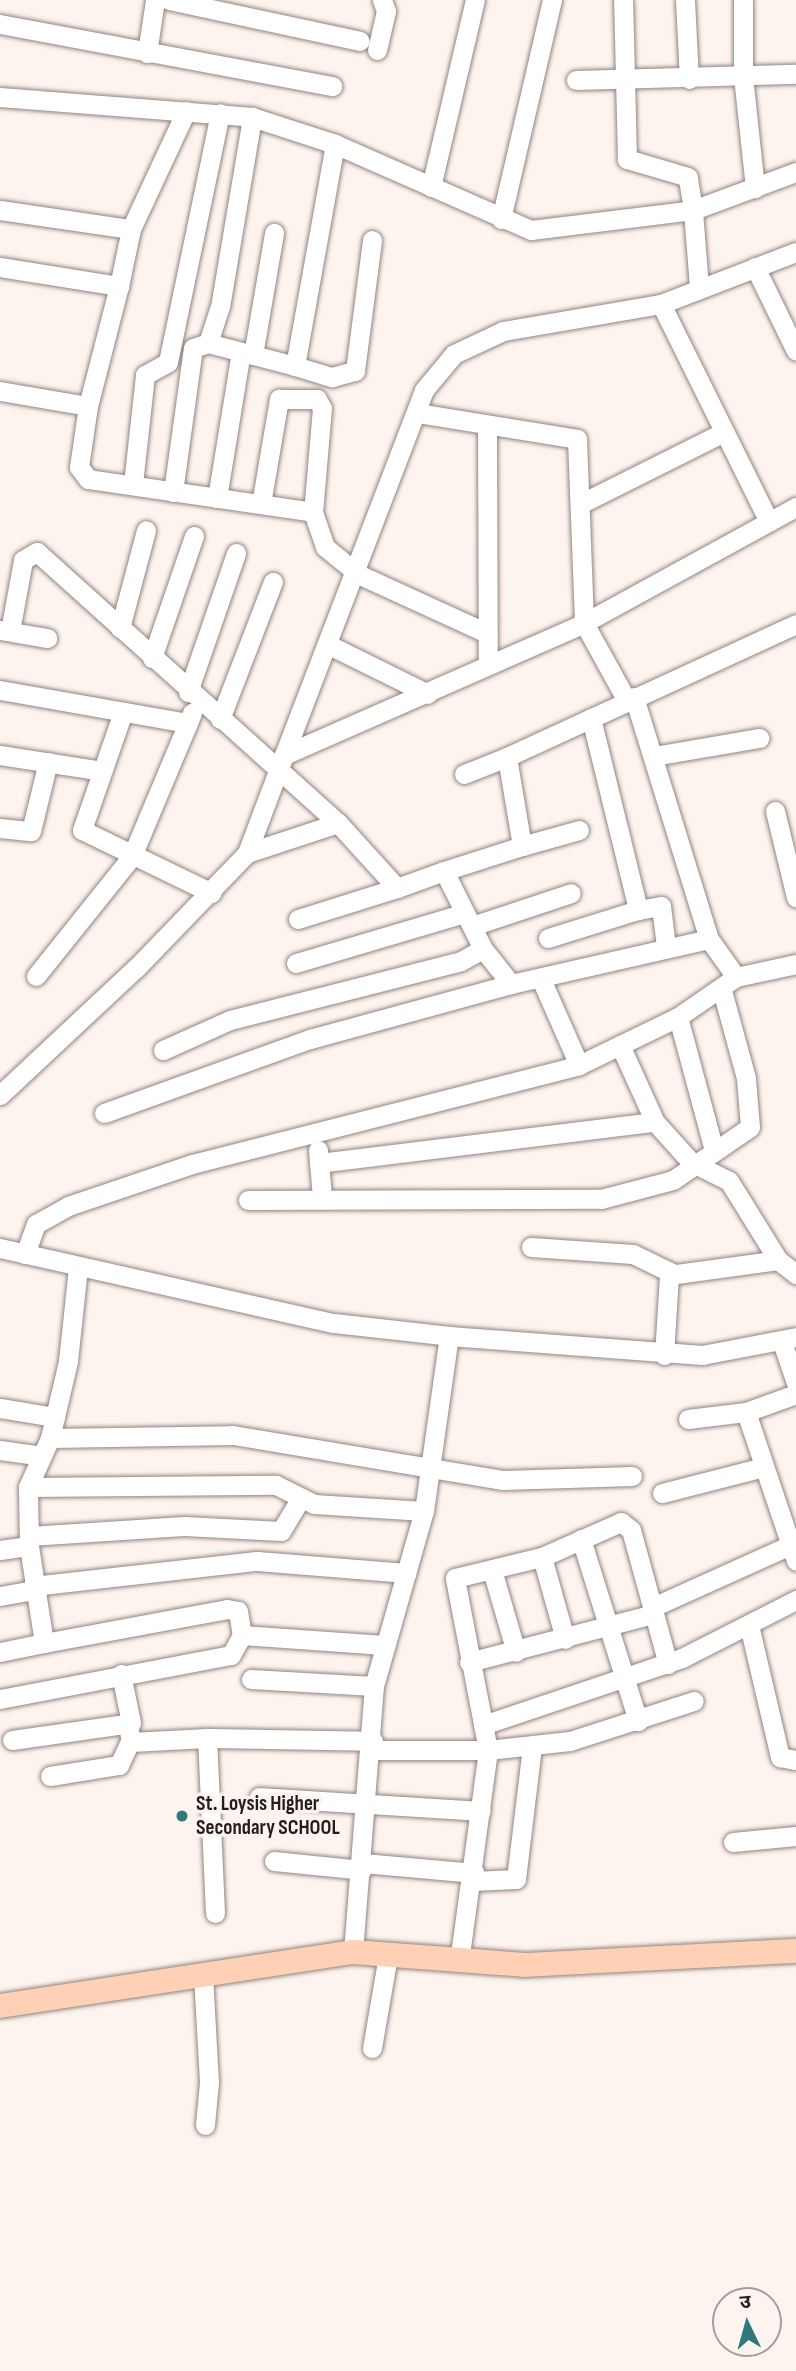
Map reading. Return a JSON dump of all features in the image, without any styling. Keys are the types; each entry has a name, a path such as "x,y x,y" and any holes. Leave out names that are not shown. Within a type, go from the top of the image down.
{"main road":[{"path":"0,2006 353,1952 525,1965 796,1951"}],"street":[{"path":"147,53 155,0"},
{"path":"169,0 368,46 386,11 382,0"},
{"path":"431,187 475,0"},
{"path":"501,219 552,0"},
{"path":"623,0 627,159 688,177 699,286"},
{"path":"685,0 689,79"},
{"path":"743,0 743,76 755,188"},
{"path":"0,24 332,86"},
{"path":"576,80 627,81 796,74"},
{"path":"0,97 252,117 335,144 531,230 693,210 796,172"},
{"path":"186,111 131,229 88,406 81,472 173,492 313,512"},
{"path":"133,484 145,375 168,362 220,113"},
{"path":"208,343 252,117"},
{"path":"295,366 335,144"},
{"path":"0,210 131,229"},
{"path":"217,498 274,233"},
{"path":"173,492 193,348 208,343 332,377 355,371 372,240"},
{"path":"0,1095 212,893 247,853 281,761 358,573 424,390 454,354 503,331 661,304 699,286 796,252"},
{"path":"0,267 119,286"},
{"path":"755,267 796,351"},
{"path":"661,304 769,522"},
{"path":"0,391 88,406"},
{"path":"261,504 279,399 317,399 322,408 313,512 325,547 358,573 488,633"},
{"path":"248,1200 601,1199 673,1180 691,1162 750,1127 753,1114 729,983 693,895 654,756 630,698 584,623 580,504 573,435 487,426 416,414"},
{"path":"487,426 488,664"},
{"path":"580,504 724,432"},
{"path":"281,761 488,664 584,623 796,508"},
{"path":"120,628 146,530"},
{"path":"152,658 194,536"},
{"path":"47,638 5,631 29,552 58,569 192,696 281,761 397,888"},
{"path":"36,976 132,856 188,723 192,696 236,553"},
{"path":"220,719 273,582"},
{"path":"464,774 507,757 630,698 796,624"},
{"path":"329,645 428,694"},
{"path":"0,690 188,723"},
{"path":"123,712 82,830 212,893"},
{"path":"591,718 638,910"},
{"path":"654,756 759,738"},
{"path":"0,755 102,771"},
{"path":"507,757 522,846"},
{"path":"0,828 31,831 48,762"},
{"path":"775,811 796,897"},
{"path":"247,853 338,823"},
{"path":"298,919 579,830"},
{"path":"444,871 483,949 511,984"},
{"path":"296,963 571,893"},
{"path":"548,938 693,895"},
{"path":"661,906 666,944"},
{"path":"104,1113 310,1039 666,944 709,939"},
{"path":"163,1050 230,1020 461,961 483,949"},
{"path":"25,1254 36,1224 68,1206 192,1164 579,1065 678,1017 729,983 796,964"},
{"path":"541,979 579,1065"},
{"path":"678,1017 714,1150"},
{"path":"621,1045 655,1122 691,1162 729,1181 778,1260 796,1274"},
{"path":"319,1163 655,1122"},
{"path":"317,1133 322,1198"},
{"path":"531,1247 633,1254 672,1273 778,1260"},
{"path":"0,1248 78,1268 334,1323 664,1355 789,1340 796,1383"},
{"path":"44,1643 29,1541 28,1487 46,1447 55,1417 78,1268"},
{"path":"664,1355 664,1282 672,1273"},
{"path":"353,1952 373,1745 374,1686 384,1644 425,1511 449,1336"},
{"path":"688,1419 746,1412 796,1394"},
{"path":"0,1408 55,1417"},
{"path":"469,1662 610,1627 794,1554 746,1412"},
{"path":"0,1450 233,1435 432,1472 556,1483 632,1476"},
{"path":"663,1493 764,1467"},
{"path":"28,1487 276,1485 300,1499 425,1511"},
{"path":"0,1550 29,1541 184,1526 281,1531 300,1499"},
{"path":"459,1962 474,1877 488,1750 455,1578 542,1557 616,1523 631,1530 668,1664"},
{"path":"581,1539 638,1721"},
{"path":"542,1557 565,1639"},
{"path":"0,1597 34,1588 257,1561 407,1573"},
{"path":"492,1570 516,1652"},
{"path":"483,1725 668,1664 796,1600"},
{"path":"0,1652 227,1609 238,1611 242,1635 231,1655 0,1699"},
{"path":"749,1625 780,1757 796,1760"},
{"path":"242,1635 384,1644"},
{"path":"50,1776 119,1765 130,1732 121,1674"},
{"path":"251,1679 374,1686"},
{"path":"12,1740 130,1732 207,1738 488,1750 532,1746 638,1721 694,1701"},
{"path":"207,1738 215,1913"},
{"path":"274,1861 516,1879 532,1746"},
{"path":"259,1797 481,1811"},
{"path":"733,1842 796,1836"},
{"path":"372,2048 388,1955"},
{"path":"203,1975 209,2082 205,2125"}],"place":[{"name":"St. Loysis Higher Secondary SCHOOL","path":"182,1816"}]}
